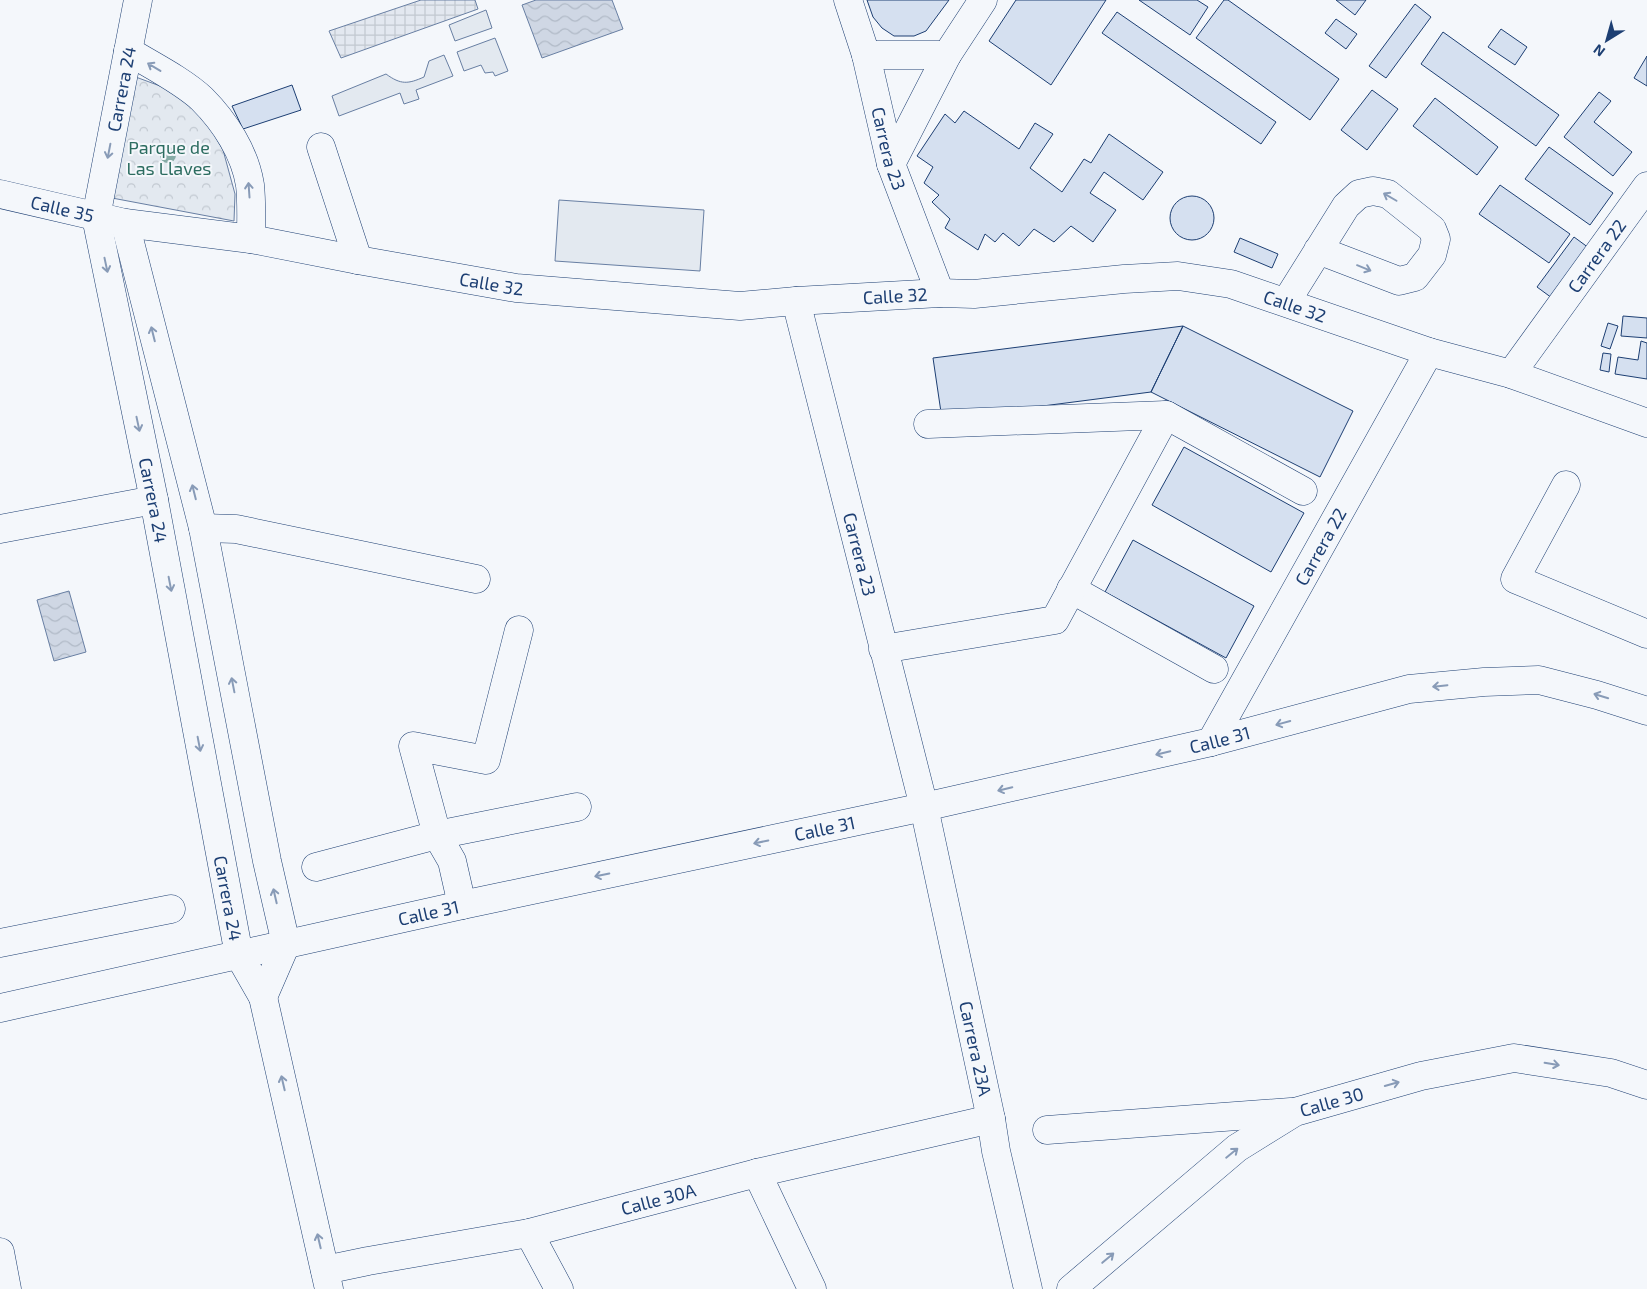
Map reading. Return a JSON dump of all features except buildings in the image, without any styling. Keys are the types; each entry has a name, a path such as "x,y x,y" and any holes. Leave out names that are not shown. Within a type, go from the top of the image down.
{"street":[{"name":"Carrera 24","path":"138,0 96,217 154,500 239,955 263,996 327,1280"},
{"name":"Carrera 23","path":"848,0 866,55 891,164 940,292"},
{"path":"891,164 947,55 983,0"},
{"path":"128,51 202,99 225,126 241,153 250,185 251,239"},
{"path":"866,55 947,55"},
{"path":"321,147 358,260"},
{"name":"Carrera 22","path":"1511,374 1647,186"},
{"name":"Calle 35","path":"0,194 124,223"},
{"path":"124,223 203,528 266,861 286,944 263,996"},
{"name":"Calle 32","path":"124,223 251,239 516,288 740,306 940,292 974,294 1124,279 1178,276 1231,284 1430,352 1511,374 1647,423"},
{"path":"1286,302 1318,250"},
{"name":"Carrera 23","path":"796,301 924,807"},
{"name":"Carrera 22","path":"1211,742 1430,352"},
{"path":"883,648 1055,620 1166,415"},
{"path":"928,424 1166,415 1303,491"},
{"path":"1566,485 1515,579 1647,634"},
{"path":"0,529 154,500"},
{"path":"203,528 236,529 476,579"},
{"path":"1071,589 1214,670"},
{"path":"462,905 452,861 437,835 413,746 486,760 519,630"},
{"name":"Calle 31","path":"0,1008 462,905 924,807 1211,742 1409,689 1484,682 1539,680 1597,695 1647,711"},
{"path":"316,867 437,835 577,807"},
{"name":"Carrera 23A","path":"924,807 991,1119 996,1151 1028,1289"},
{"path":"0,943 171,909"},
{"name":"Calle 30","path":"1071,1289 1237,1148 1295,1112 1422,1076 1514,1058 1611,1073 1647,1085"},
{"path":"1047,1130 1295,1112"},
{"name":"Calle 30A","path":"327,1280 368,1261 529,1233 757,1173 991,1119"},
{"path":"757,1173 812,1289"},
{"path":"529,1233 559,1289"},
{"path":"0,1252 8,1289"}],"green space":[{"path":"486,10 492,28 455,41 449,25"},
{"path":"495,38 508,71 495,76 493,72 485,73 481,65 464,71 457,52"},
{"path":"444,55 453,76 416,90 419,99 404,104 400,93 339,116 332,96 386,74 400,82 409,82 424,77 429,61"},
{"name":"Parque de Las Llaves","path":"133,76 171,90 203,115 223,150 235,194 234,221 112,198"},
{"path":"559,200 704,210 700,271 555,261"}],"shaded area":[{"path":"421,0 475,0 478,9 341,58 329,31"}],"water":[{"path":"536,0 612,0 623,29 542,58 522,5"},
{"path":"69,591 86,652 54,661 37,600"}]}
